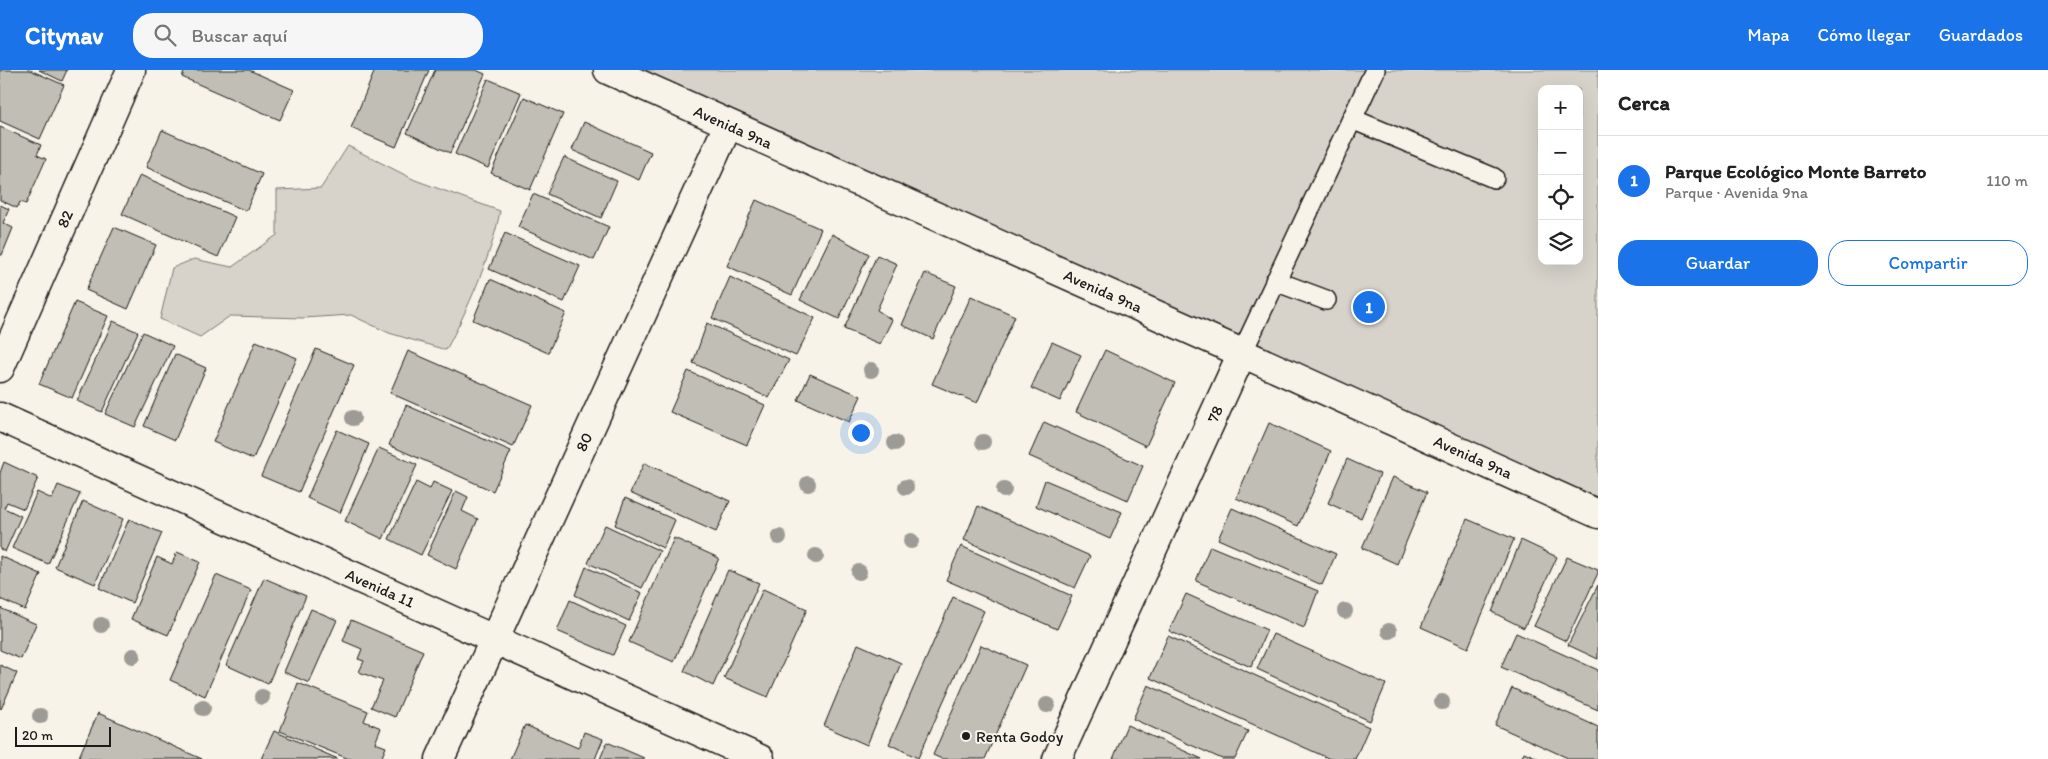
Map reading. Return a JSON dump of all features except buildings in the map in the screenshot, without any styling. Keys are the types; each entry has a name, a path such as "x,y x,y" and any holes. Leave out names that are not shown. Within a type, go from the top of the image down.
{"street":[{"name":"82","path":"0,368 130,70"},
{"name":"Avenida 9na","path":"608,70 1598,514"},
{"name":"80","path":"440,759 728,125"},
{"name":"78","path":"1056,759 1242,353"},
{"name":"Avenida 11","path":"0,417 760,759"}],"lane":[{"name":"78","path":"1242,353 1375,70"},
{"path":"1352,119 1494,178"},
{"path":"1275,281 1326,300"}],"shaded area":[{"path":"608,70 1598,70 1598,514"},
{"path":"348,146 415,180 500,211 485,264 446,350 389,333 351,315 303,318 230,316 200,337 160,319 172,268 194,259 232,267 277,235 277,190 321,188"}],"place":[{"name":"Parque Ecológico Monte Barreto","path":"1369,307"},
{"name":"Renta Godoy","path":"966,736"}]}
